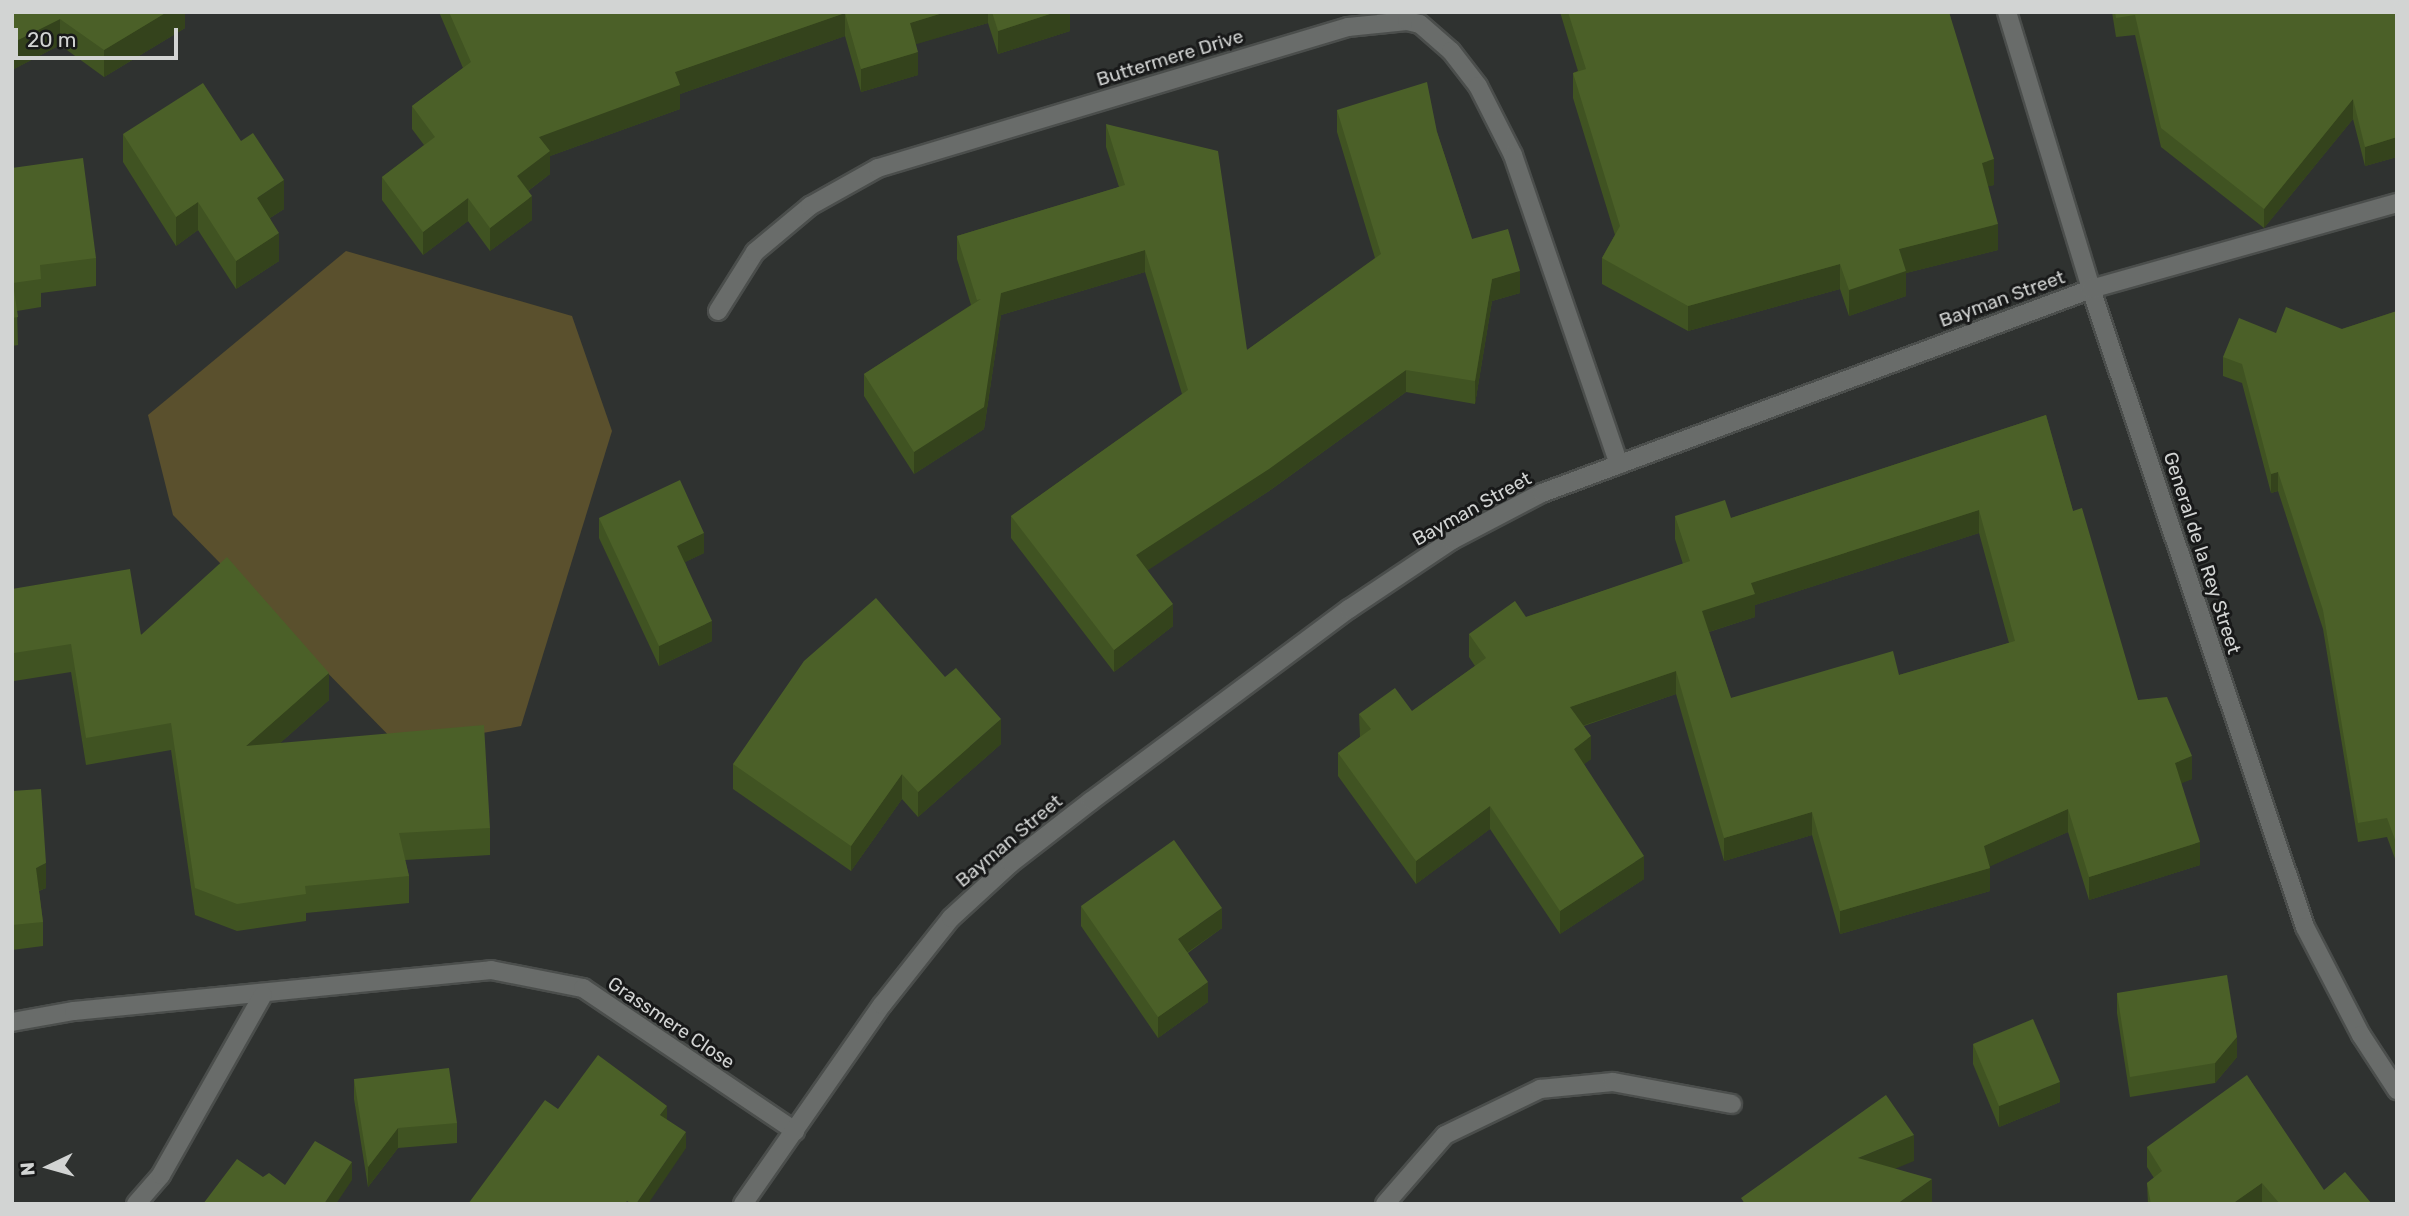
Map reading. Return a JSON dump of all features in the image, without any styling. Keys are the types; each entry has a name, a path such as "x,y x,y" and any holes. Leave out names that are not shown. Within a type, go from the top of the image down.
{"street":[{"name":"General de la Rey Street","path":"2007,12 2091,289 2305,927 2361,1035 2397,1090"},
{"name":"Buttermere Drive","path":"718,312 755,252 810,206 878,168 1348,27 1407,21 1420,24 1451,51 1478,86 1513,155 1619,464"},
{"name":"Bayman Street","path":"743,1204 882,1005 951,918 1011,863 1349,609 1452,540 1542,493 2091,289 2397,202"},
{"name":"Grassmere Close","path":"12,1022 74,1011 263,995 491,970 583,988 795,1131"},
{"path":"136,1204 162,1175 263,995"},
{"path":"1385,1204 1445,1135 1540,1089 1613,1082 1732,1104"}],"shaded area":[{"path":"346,251 572,316 612,431 521,726 401,748 173,515 148,415"}],"building":[{"path":"12,12 167,12 104,50 60,19 12,43"},
{"path":"449,12 946,12 910,23 918,52 861,69 845,13 675,72 680,85 539,137 550,151 517,176 532,196 490,228 468,198 423,232 382,177 435,137 412,106 471,62"},
{"path":"992,12 1056,12 998,31"},
{"path":"1568,12 1949,12 1994,159 1982,163 1998,224 1899,249 1906,271 1849,290 1840,264 1688,306 1602,258 1620,226 1573,73 1586,69"},
{"path":"2115,12 2397,12 2397,137 2365,147 2353,99 2264,209 2161,128 2135,15 2116,18"},
{"path":"1427,82 1437,132 1472,239 1508,229 1520,271 1492,279 1475,381 1406,370 1269,469 1136,555 1173,604 1114,650 1011,516 1188,390 1145,250 1001,293 984,407 914,452 864,374 981,299 977,300 957,236 1125,185 1106,124 1218,151 1247,350 1381,254 1337,110"},
{"path":"203,83 241,141 253,133 284,180 257,198 279,233 236,261 198,202 176,217 123,134"},
{"path":"83,158 96,258 40,265 41,279 13,283 18,317 12,318 12,168"},
{"path":"2286,307 2342,329 2397,311 2397,845 2387,818 2358,823 2323,610 2278,472 2271,474 2242,364 2223,357 2239,318 2276,333"},
{"path":"2046,415 2073,511 2082,508 2138,700 2167,697 2192,756 2175,763 2200,842 2089,877 2068,809 1984,846 1990,868 1840,911 1812,812 1724,838 1676,671 1570,707 1591,736 1574,749 1644,856 1560,911 1490,806 1416,861 1338,753 1371,729 1359,714 1395,688 1412,711 1486,658 1469,634 1515,601 1526,617 1690,561 1675,516 1725,500 1731,518","holes":["1979,510 2015,641 1899,675 1893,651 1731,698 1702,611 1755,594 1751,583"]},
{"path":"680,480 704,533 677,546 712,621 659,646 599,518"},
{"path":"227,557 329,673 246,746 484,725 490,828 399,833 409,876 305,886 306,894 237,904 195,888 171,723 86,738 71,644 14,653 12,589 130,569 141,635"},
{"path":"876,598 945,677 956,668 1001,719 918,792 902,774 851,846 733,764 804,661"},
{"path":"41,789 46,863 36,868 43,922 12,925 12,791"},
{"path":"1174,840 1222,908 1178,939 1208,982 1158,1017 1081,906"},
{"path":"2227,975 2237,1037 2215,1063 2130,1077 2117,993"},
{"path":"2033,1019 2060,1082 1999,1106 1973,1044"},
{"path":"598,1055 667,1106 660,1115 686,1132 636,1204 627,1201 625,1204 468,1204 545,1100 558,1109"},
{"path":"449,1068 457,1123 398,1128 368,1167 354,1079"},
{"path":"2247,1075 2324,1190 2345,1172 2372,1204 2280,1204 2262,1183 2232,1204 2151,1204 2147,1183 2162,1171 2147,1147"},
{"path":"1886,1095 1914,1135 1858,1158 1932,1179 1897,1204 1745,1204 1741,1198"},
{"path":"315,1141 352,1162 324,1204 203,1204 237,1159 263,1177 269,1173 285,1185"}]}
